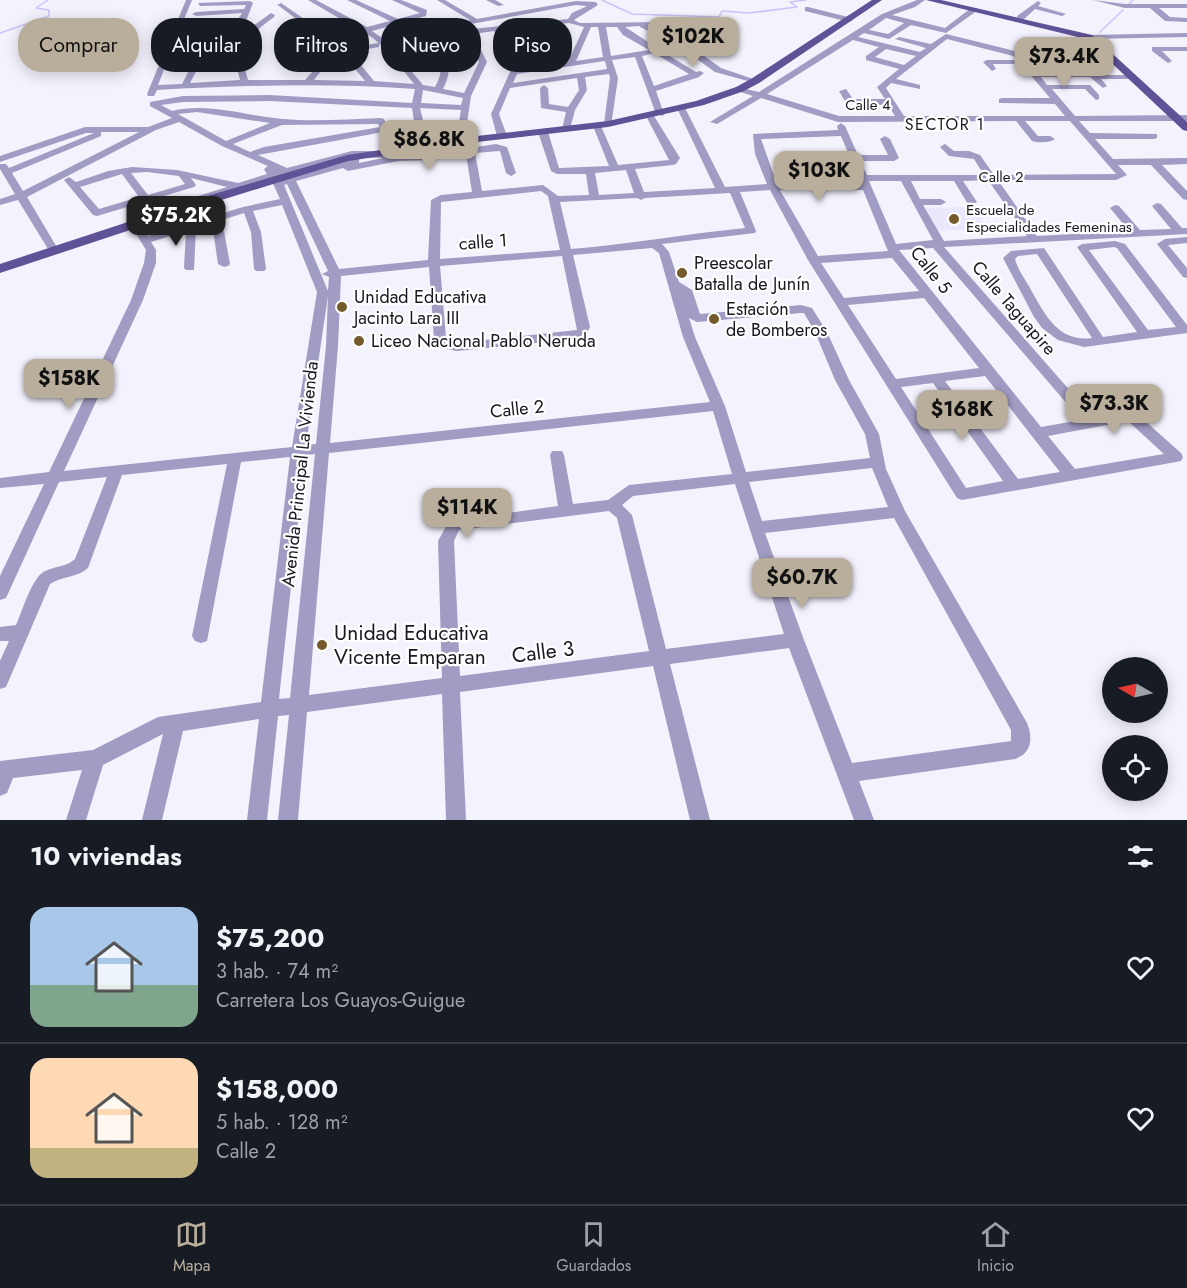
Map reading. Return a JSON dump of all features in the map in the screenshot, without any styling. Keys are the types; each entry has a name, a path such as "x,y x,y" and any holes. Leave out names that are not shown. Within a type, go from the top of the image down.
{"main road":[{"path":"1,267 332,160 461,141 603,125 681,108 740,89 755,81 878,0"},
{"path":"930,0 1093,36 1133,77 1183,114"},
{"path":"942,0 1093,36 1108,43 1183,114 1187,128"}],"street":[{"path":"181,18 189,0"},
{"path":"314,2 334,0"},
{"path":"350,0 390,18"},
{"path":"395,0 424,12 421,16 414,18"},
{"path":"440,0 467,18"},
{"path":"489,0 500,5"},
{"path":"714,122 807,68 885,16 897,10 910,8 922,0"},
{"path":"1096,0 1152,6 1187,6"},
{"path":"194,18 201,2 248,1 246,11 241,18"},
{"path":"314,2 344,18"},
{"path":"481,19 576,3 596,4 572,19"},
{"path":"1020,18 1036,4 1062,14"},
{"path":"281,5 299,18"},
{"path":"1152,6 1168,19 1187,20"},
{"path":"808,9 849,20"},
{"path":"885,16 946,31 974,10"},
{"path":"196,14 246,11"},
{"path":"245,82 238,57 246,34 271,15"},
{"path":"572,22 588,26 662,24"},
{"path":"863,30 889,37 910,22"},
{"path":"643,25 676,43 713,68 755,81"},
{"path":"572,61 588,26"},
{"path":"602,26 614,78 612,110 603,125 615,169"},
{"path":"620,26 626,33 696,75"},
{"path":"369,33 420,87"},
{"path":"971,42 983,33"},
{"path":"1175,35 1187,47"},
{"path":"1093,36 1187,35"},
{"path":"901,119 881,87 946,36 1013,52 1111,162 1187,161"},
{"path":"852,38 921,55"},
{"path":"899,39 932,47"},
{"path":"572,63 638,55 676,43"},
{"path":"369,46 379,44"},
{"path":"885,46 869,58 905,68"},
{"path":"1168,61 1155,49 1187,47"},
{"path":"1070,53 1103,86"},
{"path":"543,132 554,170 590,171 673,162 675,158 655,115 650,90 638,55"},
{"path":"992,69 987,62 1081,64"},
{"path":"650,90 713,68"},
{"path":"506,86 611,71"},
{"path":"159,72 150,99 153,104 183,99 269,98 345,104 465,108"},
{"path":"185,85 192,72"},
{"path":"307,82 316,72"},
{"path":"362,72 372,84"},
{"path":"436,91 447,72"},
{"path":"461,141 467,96 478,72"},
{"path":"502,136 495,114 514,72"},
{"path":"566,129 571,110 583,90 581,75"},
{"path":"1035,75 1133,77"},
{"path":"889,80 917,87"},
{"path":"153,88 245,82 307,82 420,87 467,96"},
{"path":"420,87 414,106 418,123 434,146"},
{"path":"1045,87 1087,87 1096,97"},
{"path":"544,88 544,106 571,110"},
{"path":"740,89 838,119"},
{"path":"843,91 849,101 853,102 891,102"},
{"path":"1002,101 1057,101"},
{"name":"Avenida Principal La Vivienda","path":"153,104 173,117 255,157 282,177 323,292 298,451 257,820"},
{"path":"168,214 332,160 328,138 345,104"},
{"path":"0,202 22,195 64,174 185,109 201,108 281,122 335,124 381,121 384,129"},
{"path":"681,108 721,190"},
{"name":"Calle 4","path":"838,119 1073,118 1183,114"},
{"path":"1018,118 1035,139 1050,139"},
{"name":"Calle 5","path":"838,119 893,251 1071,475"},
{"path":"225,144 281,122"},
{"path":"255,157 328,138 418,123"},
{"path":"53,249 0,160 78,132 95,129 153,128"},
{"path":"7,172 109,130"},
{"path":"844,133 756,136 760,154 773,187 814,260 963,494 1176,457 1131,416 1037,433"},
{"path":"1089,136 1154,136"},
{"path":"854,158 894,158 885,139"},
{"path":"168,214 197,200 237,186 376,154 396,158 431,157 496,147 504,149 511,173"},
{"path":"945,147 952,154 975,155 994,177 1034,239"},
{"path":"470,151 477,193"},
{"path":"145,240 247,209 291,200 307,182 343,169 383,163 396,158"},
{"name":"Calle 2","path":"554,199 773,187 794,189 904,178 1116,177 1122,175 1111,162"},
{"path":"1154,162 1186,195"},
{"path":"630,168 641,196"},
{"path":"73,186 125,171 183,174 237,186"},
{"path":"125,171 146,199"},
{"path":"590,171 595,198"},
{"path":"64,174 97,213 191,185 183,174"},
{"name":"Calle Taguapire","path":"904,178 937,243 1091,423"},
{"path":"957,178 972,202"},
{"path":"543,188 549,190 554,199 568,254 584,327 582,332 576,335 457,347 446,345 440,339 434,262 436,200 477,193 543,188"},
{"name":"calle 1","path":"316,276 434,262 568,254 652,245 663,240 751,231 734,189"},
{"name":"Avenida Principal La Vivienda","path":"288,820 332,346 335,273 291,200"},
{"path":"916,202 942,202"},
{"path":"1157,206 1185,234"},
{"path":"1115,208 1137,234"},
{"path":"247,209 256,232 260,269"},
{"path":"216,218 224,264"},
{"path":"0,593 56,477 140,291 150,263 151,250 135,224"},
{"path":"190,268 191,225"},
{"path":"814,260 893,251 937,243 1185,234"},
{"path":"1185,234 1162,244 1187,275"},
{"path":"1145,335 1082,247 1115,244 1120,246 1186,329"},
{"path":"652,245 664,252 688,337 718,406 756,528 795,640 864,820"},
{"path":"1100,341 1040,250 1026,250 1015,253 1009,258 1048,329 1072,343 1100,341 1186,329"},
{"path":"672,284 686,290 693,315 698,318 806,309 821,332 842,380 872,434 879,469 898,512 1020,729 1021,745 1015,750 846,773"},
{"path":"842,302 926,294"},
{"path":"892,384 988,371"},
{"path":"936,378 1014,485"},
{"name":"Calle 2","path":"298,451 718,406"},
{"path":"0,483 298,451"},
{"path":"557,455 566,510"},
{"path":"201,636 235,458"},
{"path":"456,820 446,541 454,525 612,505 629,491 878,462"},
{"path":"0,681 44,580 54,573 72,571 82,562 117,470"},
{"path":"612,505 624,515 700,820"},
{"path":"756,528 898,512"},
{"path":"0,634 21,632"},
{"name":"Calle 3","path":"95,759 158,726 795,640"},
{"path":"152,820 175,724"},
{"path":"2,775 95,759 76,820"}],"shaded area":[{"name":"Escuela de Especialidades Femeninas","path":"973,207 988,229 935,231 921,208"}],"waterway":[{"path":"0,33 49,16 49,10 36,8 48,0"},
{"path":"602,0 632,14 719,17 722,11 749,13 797,7 790,2 806,0"},
{"path":"1129,4 1133,0"},
{"path":"1100,32 1123,10"}],"place":[{"name":"Escuela de Especialidades Femeninas","path":"954,219"},
{"name":"Preescolar Batalla de Junín","path":"682,273"},
{"name":"Unidad Educativa Jacinto Lara III","path":"342,307"},
{"name":"Estación de Bomberos","path":"714,319"},
{"name":"Liceo Nacional Pablo Neruda","path":"359,341"},
{"name":"Unidad Educativa Vicente Emparan","path":"322,645"}],"district":[{"name":"SECTOR 1","path":"945,124"}]}
